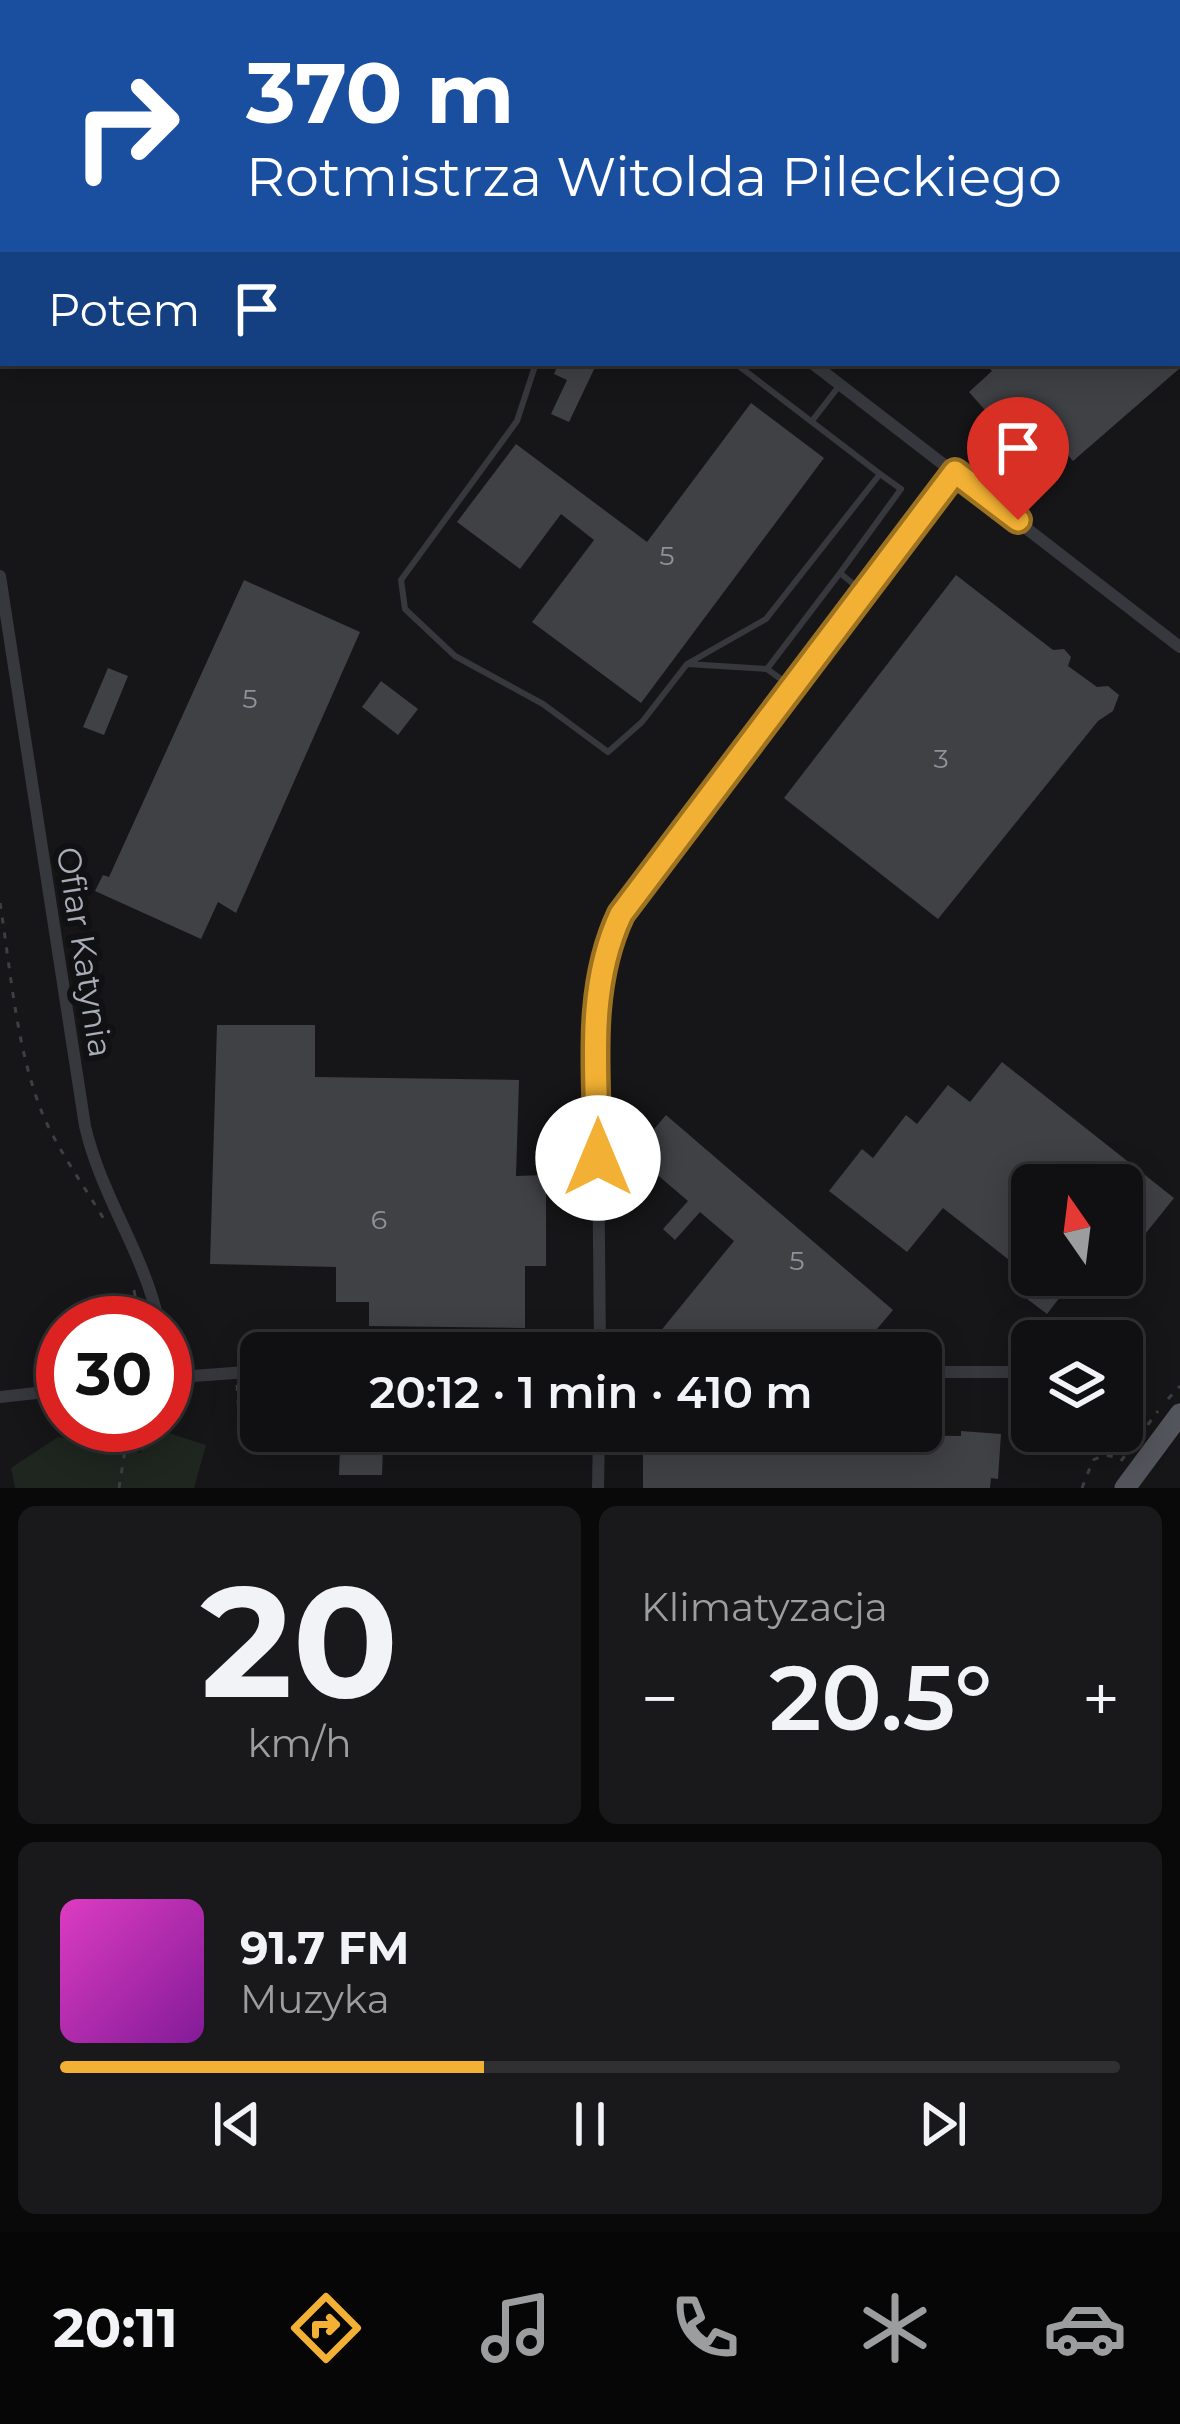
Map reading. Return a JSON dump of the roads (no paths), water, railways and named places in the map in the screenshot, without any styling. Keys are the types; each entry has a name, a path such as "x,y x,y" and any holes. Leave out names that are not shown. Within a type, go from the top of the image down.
{"main road":[{"path":"1125,1488 1180,1414"}],"street":[{"path":"816,366 1180,647"},
{"path":"600,1332 597,1019 598,980 606,946 639,886 955,472"},
{"name":"Ofiar Katynia","path":"0,576 85,1126 100,1177 152,1296"},
{"path":"192,1375 240,1371"},
{"path":"942,1372 1011,1372"},
{"path":"0,1397 36,1393"},
{"path":"598,1488 599,1452"}],"lane":[{"path":"535,366 517,421 400,580 405,609 455,656 543,704 608,752 642,722 687,664 766,619 880,474"},
{"path":"739,366 901,489 767,669"},
{"path":"812,421 840,384"},
{"path":"840,573 865,593"},
{"path":"687,664 767,669 792,688"}]}
